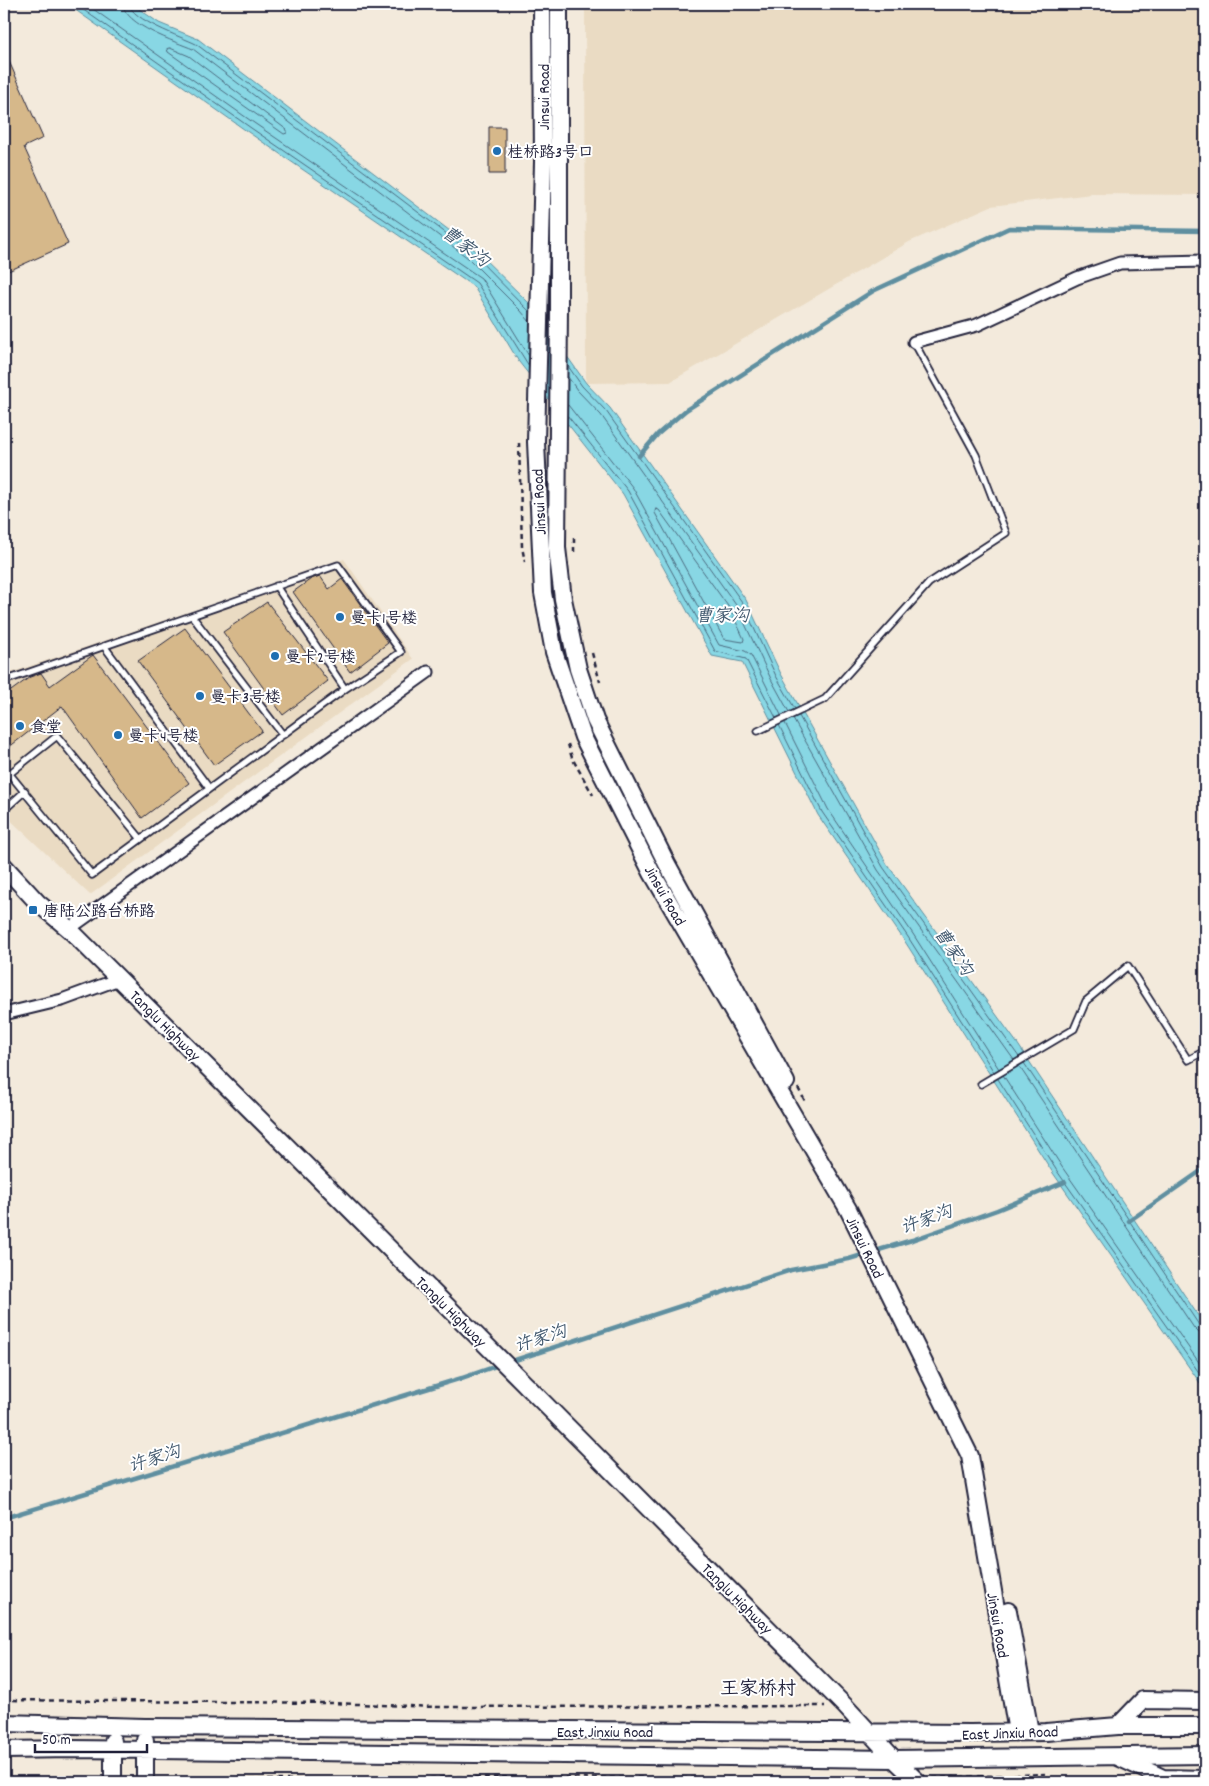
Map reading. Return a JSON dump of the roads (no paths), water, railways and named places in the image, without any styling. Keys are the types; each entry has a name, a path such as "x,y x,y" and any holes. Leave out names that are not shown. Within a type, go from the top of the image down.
{"main road":[{"name":"Jinsui Road","path":"542,4 543,162 536,442 543,593 554,652 583,737 652,873 851,1208"},
{"name":"Jinsui Road","path":"558,4 559,308 557,548 562,599 578,669 595,720 667,864 979,1452 1024,1732"},
{"path":"541,245 558,246"},
{"name":"Tanglu Highway","path":"4,866 38,903 69,929 527,1386 916,1780"},
{"path":"1118,1726 1143,1700 1205,1701"},
{"name":"East Jinxiu Road","path":"4,1723 145,1727 870,1733 1024,1732 1118,1726 1205,1726"},
{"path":"113,1781 114,1726"},
{"path":"145,1727 145,1781"},
{"name":"East Jinxiu Road","path":"4,1750 894,1759 1205,1755"},
{"path":"1114,1755 1163,1778 1205,1779"}],"street":[{"path":"914,342 977,325 1077,278 1120,263 1205,261"},
{"path":"69,929 428,672"},
{"path":"4,1014 62,1000 119,979"}],"lane":[{"path":"758,731 825,699 929,583 1006,533 976,455 914,342"},
{"path":"4,681 338,565 401,652 346,688 92,874 4,767"},
{"path":"276,586 346,688"},
{"path":"192,616 283,734"},
{"path":"104,646 209,788"},
{"path":"9,774 57,736 141,839"},
{"path":"4,810 25,792"},
{"path":"982,1084 1074,1029 1086,1001 1128,966 1188,1060 1205,1051"}],"water":[{"name":"曹家沟","path":"67,4 132,4 159,23 198,39 475,250 530,304 586,383 610,408 746,600 781,674 887,864 1017,1043 1205,1326 1205,1390 1053,1173 904,940 818,815 742,662 712,656 623,494 519,362 474,287 248,132"}],"waterway":[{"path":"639,456 658,434 686,410 873,291 1009,228 1205,231"},
{"path":"1129,1221 1205,1168"},
{"name":"许家沟","path":"509,1362 791,1270 849,1259 912,1240 997,1210 1065,1182"},
{"name":"许家沟","path":"4,1518 462,1378 502,1364"}],"place":[{"name":"桂桥路3号口","path":"497,151"},
{"name":"曼卡1号楼","path":"340,617"},
{"name":"曼卡2号楼","path":"275,656"},
{"name":"曼卡3号楼","path":"200,696"},
{"name":"食堂","path":"20,726"},
{"name":"曼卡4号楼","path":"118,735"},
{"name":"唐陆公路台桥路","path":"33,910"}],"district":[{"name":"王家桥村","path":"758,1687"}]}
